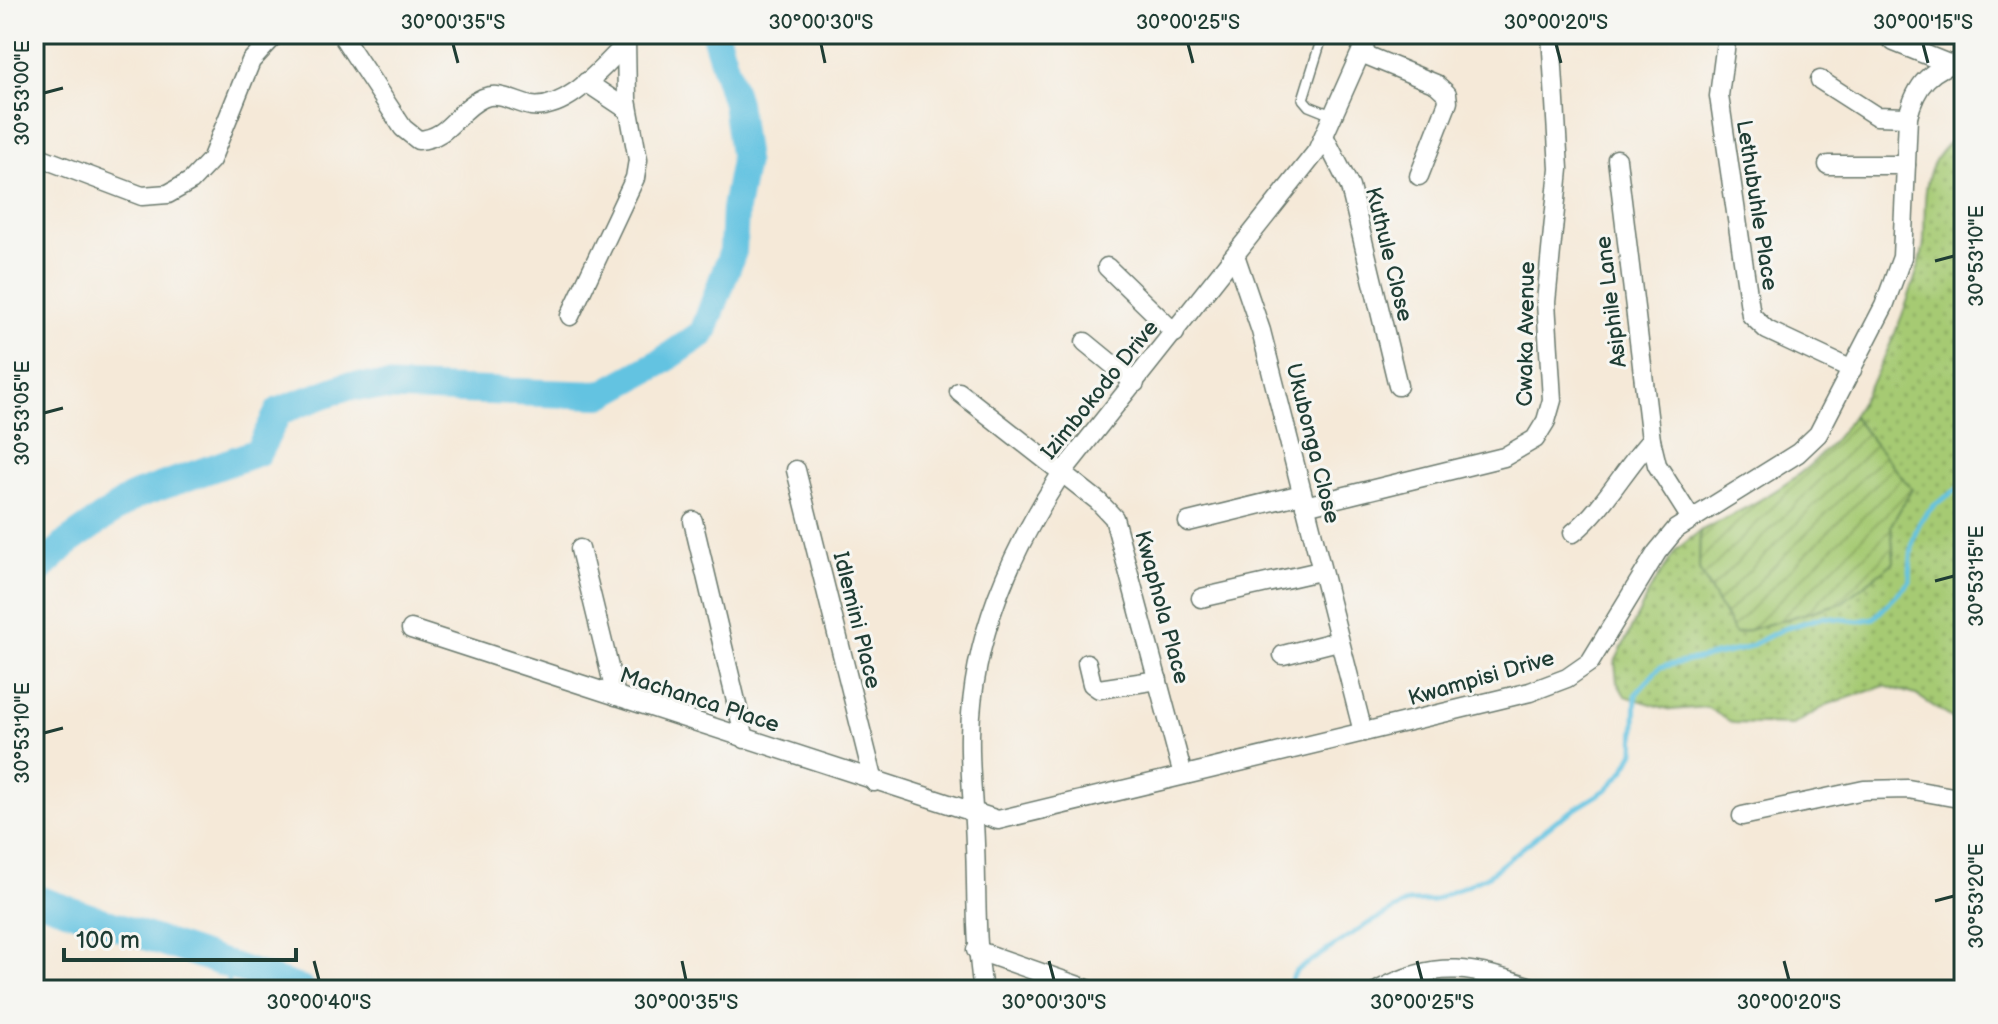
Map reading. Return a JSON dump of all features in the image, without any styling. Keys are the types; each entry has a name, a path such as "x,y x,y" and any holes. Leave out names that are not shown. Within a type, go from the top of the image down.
{"street":[{"path":"34,155 142,196 168,194 191,181 211,160 251,61 276,34"},
{"path":"341,34 403,128 418,140 448,130 486,97 501,96 540,106 563,98 586,82 626,39"},
{"name":"Izimbokodo Drive","path":"983,990 976,950 970,731 981,645 1012,557 1061,474 1236,258 1325,138 1369,34"},
{"name":"Cwaka Avenue","path":"1188,522 1504,457 1527,446 1542,430 1552,400 1546,302 1559,169 1551,34"},
{"name":"Lethubuhle Place","path":"1727,34 1720,72 1719,106 1751,315 1767,330 1852,370"},
{"path":"1886,34 1894,42 1956,62"},
{"path":"570,316 635,178 637,142 628,110 626,39"},
{"path":"1361,53 1436,84 1447,94 1448,102 1419,176"},
{"name":"Kwampisi Drive","path":"974,814 1007,819 1530,692 1582,669 1605,642 1657,552 1690,517 1809,444 1852,370 1884,306 1902,257 1906,236 1908,117 1917,88 1935,70 1956,62"},
{"path":"1820,80 1876,116 1908,117"},
{"path":"586,82 628,110"},
{"name":"Kuthule Close","path":"1325,138 1350,187 1398,386"},
{"name":"Asiphile Lane","path":"1617,159 1651,440 1657,465 1690,517"},
{"path":"1828,165 1906,165"},
{"name":"Ukubonga Close","path":"1236,258 1261,331 1363,732"},
{"path":"1107,267 1175,333"},
{"path":"1085,342 1135,383"},
{"name":"Kwaphola Place","path":"959,392 1098,501 1114,518 1183,775"},
{"path":"1573,533 1602,505 1630,463 1651,440"},
{"name":"Idlemini Place","path":"796,470 874,782"},
{"path":"693,521 745,739"},
{"path":"580,549 616,696"},
{"path":"1201,598 1320,571"},
{"name":"Machanca Place","path":"411,629 974,814"},
{"path":"1283,655 1338,641"},
{"path":"1087,663 1092,684 1099,689 1158,680"},
{"path":"1742,816 1864,790 1908,789 1964,799"},
{"path":"976,950 1090,990"},
{"path":"1379,990 1433,970 1470,968 1541,990"}],"lane":[{"path":"1320,44 1303,99 1309,106 1334,116"}],"green space":[{"path":"1960,134 1964,135 1964,721 1955,720 1916,695 1884,686 1829,704 1793,725 1733,723 1706,707 1671,710 1625,696 1617,682 1615,662 1649,592 1676,550 1700,531 1699,570 1894,562 1891,525 1911,489 1852,416 1888,350 1914,281 1923,249 1925,195 1931,168 1937,156"},
{"path":"1852,416 1912,489 1891,525 1894,562 1841,603 1735,634 1699,570 1700,531 1766,497 1803,471 1837,437"}],"waterway":[{"path":"34,575 68,542 134,496 258,452 279,411 347,386 601,395 661,362 703,333 733,251 735,209 744,161 736,103 715,34"},
{"path":"1286,990 1296,971 1361,928 1408,902 1432,901 1489,875 1557,820 1606,790 1624,771 1634,752 1636,694 1660,667 1744,649 1783,629 1823,617 1859,621 1874,618 1910,581 1912,547 1919,523 1935,505 1964,485"},
{"path":"34,898 302,990"},
{"path":"228,990 229,962"}]}
